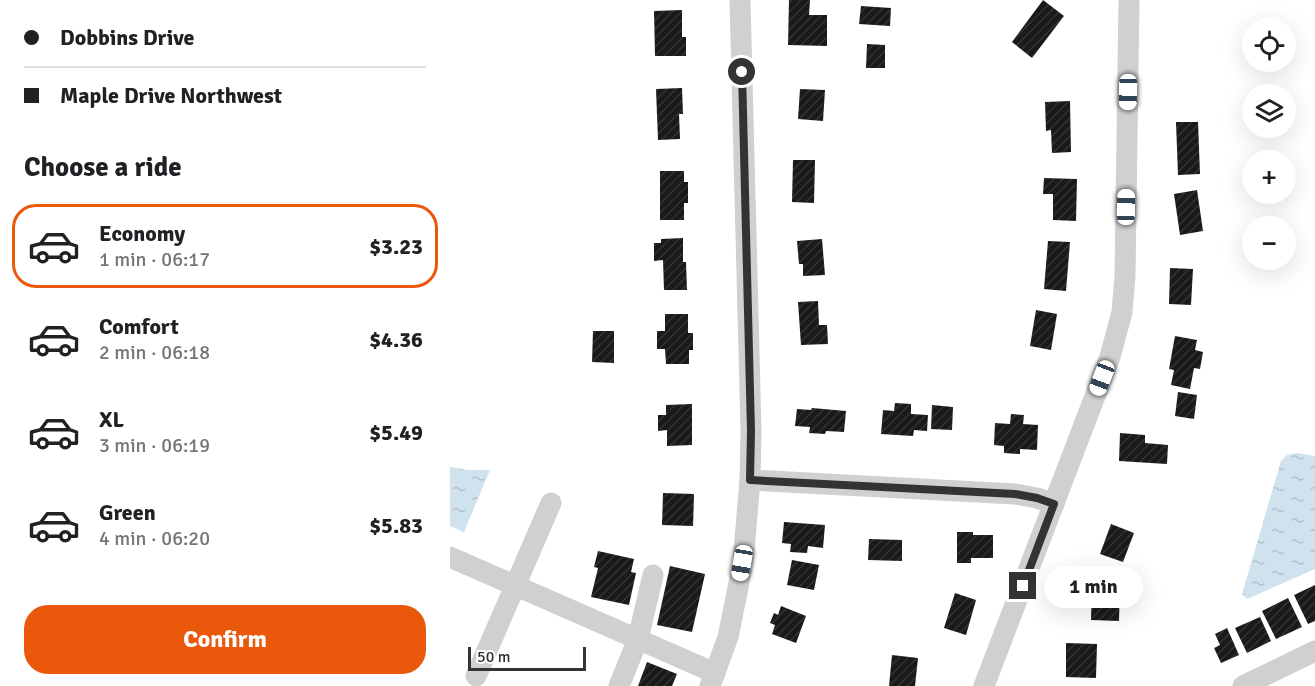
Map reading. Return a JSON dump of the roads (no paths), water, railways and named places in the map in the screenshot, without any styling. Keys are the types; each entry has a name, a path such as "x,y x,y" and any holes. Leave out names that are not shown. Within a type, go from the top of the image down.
{"street":[{"path":"450,557 639,639 713,679 728,637 736,601 750,480 751,431 740,0"},
{"path":"984,686 1110,357 1122,312 1125,276 1129,0"},
{"path":"750,480 1015,494 1054,504"},
{"path":"476,676 551,503"},
{"path":"619,686 639,639 653,575"},
{"path":"1243,686 1315,651"}],"water":[{"path":"1296,453 1315,456 1315,569 1247,599 1242,594 1281,461 1287,455"},
{"path":"450,467 490,470 464,532 450,526"}]}
